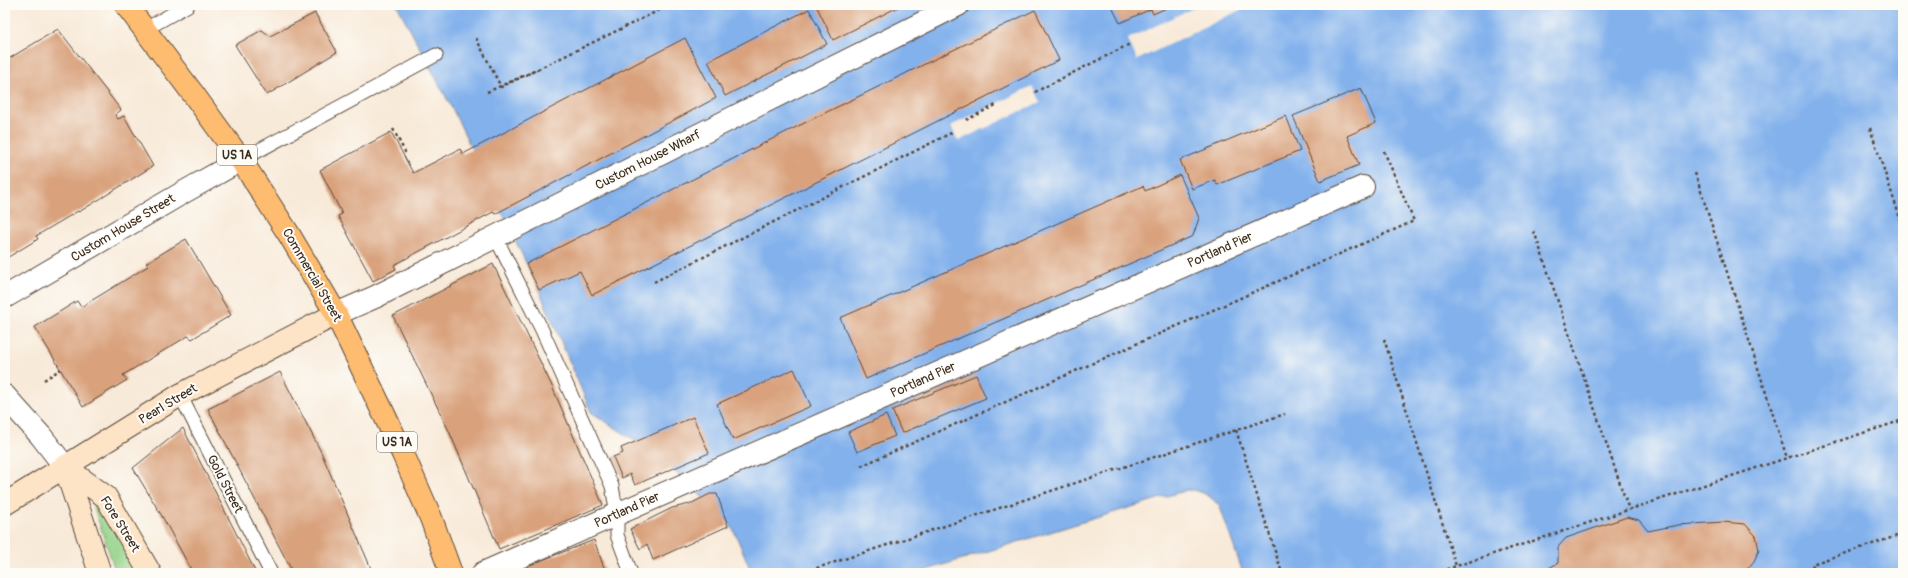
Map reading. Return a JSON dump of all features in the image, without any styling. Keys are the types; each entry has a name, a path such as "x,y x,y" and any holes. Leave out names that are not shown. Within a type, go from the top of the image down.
{"main road":[{"name":"Commercial Street","path":"126,5 241,160 290,236 336,314 403,454 451,573"}],"street":[{"name":"Custom House Wharf","path":"336,314 375,297 958,5"},
{"name":"Custom House Street","path":"5,297 241,160"},
{"name":"Portland Pier","path":"483,573 1363,187"},
{"name":"Pearl Street","path":"5,504 180,395 336,314"},
{"name":"Fore Street","path":"5,396 41,436 65,467 106,497 150,573"},
{"name":"Fore Street","path":"65,467 100,573"}],"lane":[{"path":"144,30 188,5"},
{"path":"241,160 436,55"},
{"path":"495,236 542,330 612,486 617,515 617,535 631,573"},
{"name":"Gold Street","path":"180,395 271,573"}],"path":[{"path":"476,38 501,87 670,5"},
{"path":"1035,92 1130,44"},
{"path":"487,92 539,69"},
{"path":"966,120 996,105"},
{"path":"1870,128 1903,227"},
{"path":"393,129 405,152 402,153"},
{"path":"654,282 953,132"},
{"path":"861,466 1414,221 1383,149"},
{"path":"1695,173 1787,458"},
{"path":"1534,231 1629,510"},
{"path":"1384,339 1456,566"},
{"path":"44,380 61,369"},
{"path":"805,572 1285,414"},
{"path":"1435,573 1903,420"},
{"path":"1236,430 1282,573"},
{"path":"1815,573 1812,564 1903,534"}],"green space":[{"path":"91,491 141,573 116,573 89,493"}],"water":[{"path":"397,5 1903,5 1903,573 1243,573 1220,507 1206,494 1187,490 917,573 752,573 734,531 727,520 657,455 591,412 539,290 455,114"}],"pier":[{"path":"1199,5 1250,5 1137,60 1128,39"},
{"path":"1032,86 1040,102 958,141 951,126"}],"building":[{"path":"816,5 902,5 833,40"},
{"path":"1111,5 1173,5 1153,14 1151,9 1120,23"},
{"path":"809,9 827,44 725,96 708,61"},
{"path":"1035,10 1059,60 592,295 580,271 539,290 526,264 784,133"},
{"path":"315,13 337,52 267,95 235,45 262,30 270,36"},
{"path":"58,29 121,110 115,115 118,119 124,116 153,166 79,212 78,211 36,236 38,239 5,259 5,61"},
{"path":"685,38 716,98 495,214 493,212 394,265 396,269 373,281 338,216 342,214 320,170 391,132 413,173 460,149 463,154"},
{"path":"1361,88 1376,123 1347,136 1359,165 1320,181 1293,116"},
{"path":"1286,116 1300,151 1217,185 1215,180 1192,189 1180,160"},
{"path":"1180,175 1199,218 1193,236 866,379 840,318 1143,186 1145,191"},
{"path":"186,239 231,315 192,339 188,336 123,375 127,380 83,407 35,327 77,301 81,307 148,266 146,263"},
{"path":"493,264 551,384 603,505 499,549 449,431 393,316"},
{"path":"794,369 811,406 733,440 717,404"},
{"path":"280,372 321,452 373,573 293,573 208,409"},
{"path":"976,375 986,398 902,433 892,410"},
{"path":"886,415 895,436 857,452 848,432"},
{"path":"693,417 709,453 635,485 630,474 622,478 613,457 623,453 621,448"},
{"path":"183,428 256,573 193,573 163,518 133,468"},
{"path":"710,494 717,494 728,526 653,560 647,544 640,549 630,529 672,508 690,504"},
{"path":"1627,517 1639,520 1648,531 1678,525 1723,522 1745,524 1756,536 1759,550 1754,561 1744,573 1540,573 1558,563 1558,547 1566,538"},
{"path":"594,540 606,573 509,573"}]}
